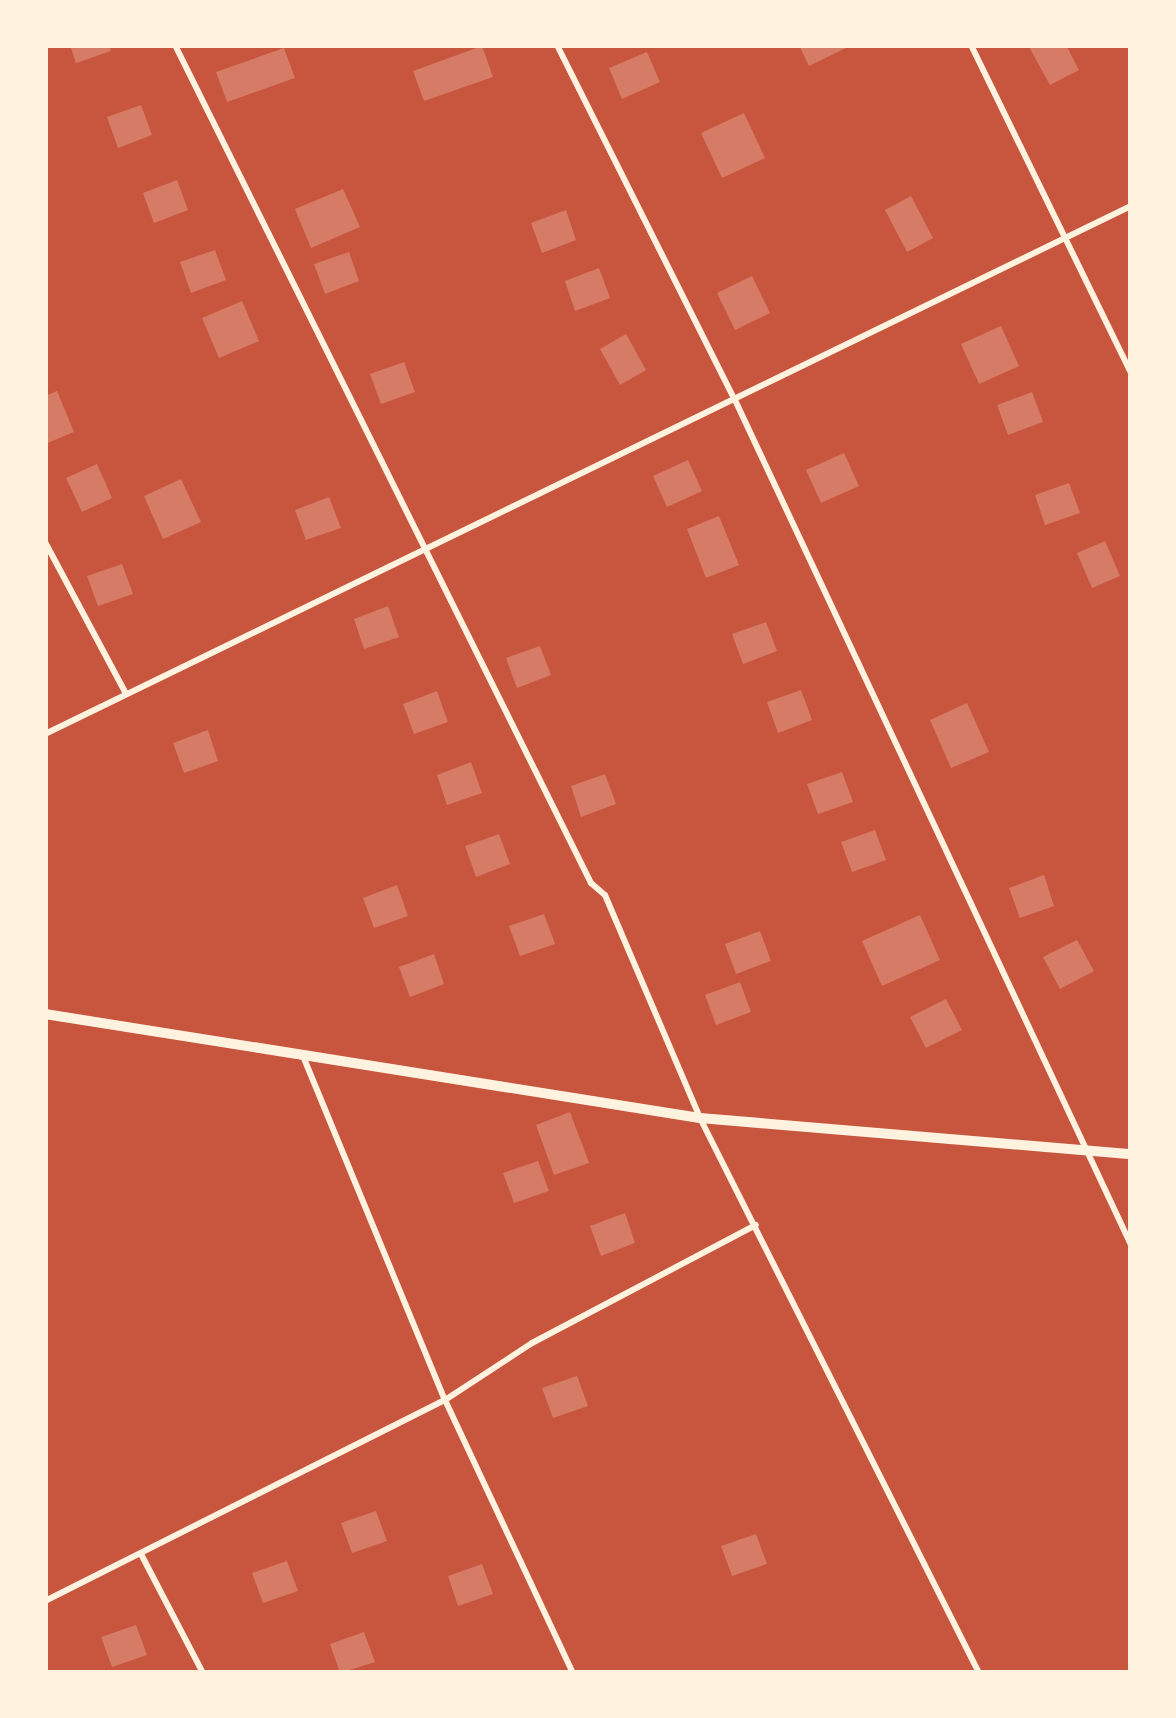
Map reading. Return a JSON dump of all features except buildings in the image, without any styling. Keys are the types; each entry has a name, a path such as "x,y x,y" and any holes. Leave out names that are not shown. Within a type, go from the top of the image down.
{"street":[{"path":"45,1014 700,1118 1131,1154"}],"lane":[{"path":"176,45 591,882 605,895 700,1118 978,1673"},
{"path":"558,45 735,400 1131,1245"},
{"path":"971,45 1131,373"},
{"path":"45,734 1131,206"},
{"path":"45,542 126,694"},
{"path":"302,1054 445,1400 573,1673"},
{"path":"45,1601 445,1400 532,1343 756,1225"},
{"path":"141,1554 203,1673"}]}
